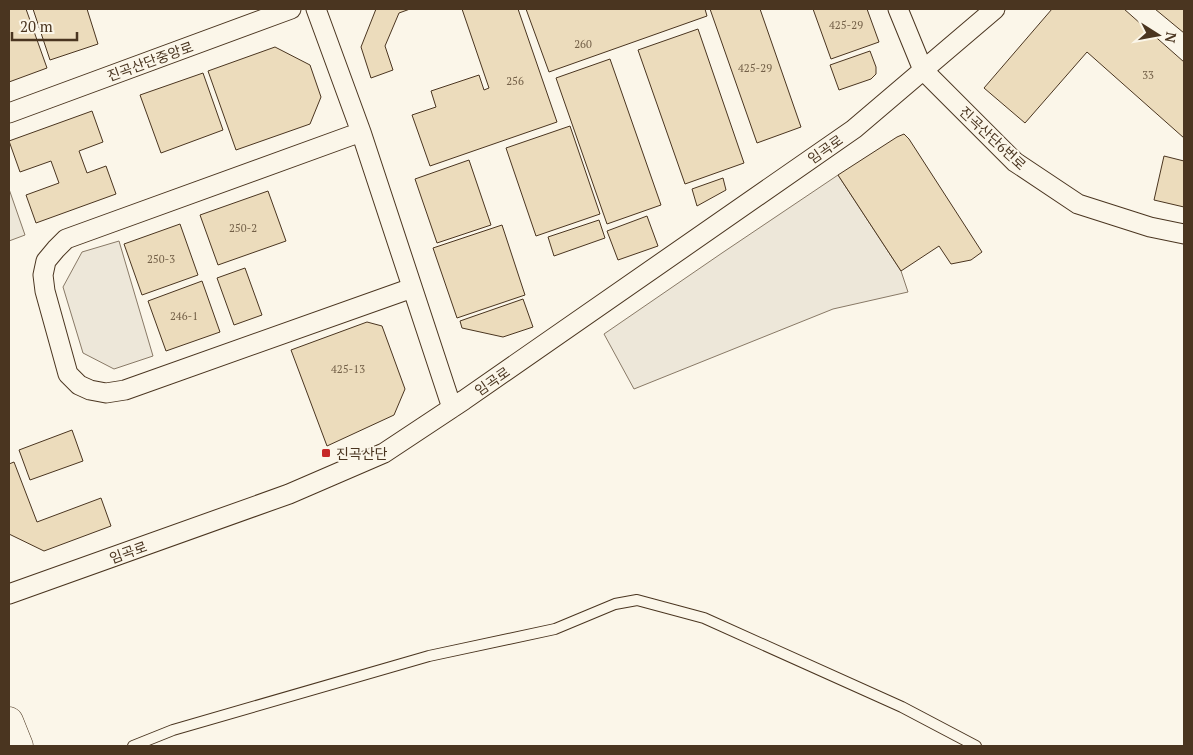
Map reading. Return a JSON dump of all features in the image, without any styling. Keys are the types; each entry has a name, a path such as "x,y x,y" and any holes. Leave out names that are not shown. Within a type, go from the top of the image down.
{"main road":[{"path":"9,721 18,746"}],"street":[{"name":"진곡산단중앙로","path":"9,113 291,9"},
{"path":"316,9 360,132 452,408"},
{"name":"진곡산단6번로","path":"898,9 923,70 1015,162 1078,204 1150,228 1184,234"},
{"path":"923,70 995,9"},
{"name":"임곡로","path":"9,594 289,494 384,453 452,408 854,129 923,70"},
{"path":"360,132 66,239 46,261 44,275 45,291 68,374 78,385 90,390 106,393 125,390 412,288"}],"lane":[{"path":"133,746 173,730 429,656 555,629 615,604 637,600 704,618 902,707 976,746"}],"shaded area":[{"path":"838,175 901,271 908,292 833,309 634,389 604,334"},
{"path":"9,189 25,235 9,241"},
{"path":"119,241 153,356 114,369 83,353 63,287 82,252"}],"building":[{"path":"9,9 26,9 47,68 9,82"},
{"path":"33,9 87,9 98,44 50,60"},
{"path":"376,9 410,9 399,13 385,46 393,70 371,78 361,47"},
{"path":"462,9 518,9 557,122 430,166 412,115 436,107 431,91 479,75 484,90 489,88"},
{"path":"526,9 705,9 707,16 549,72"},
{"path":"710,9 760,9 801,127 757,143"},
{"path":"813,9 867,9 879,42 831,59"},
{"path":"1052,9 1124,9 1184,62 1184,138 1087,52 1025,123 984,88"},
{"path":"1155,9 1184,9 1184,33"},
{"path":"698,29 744,163 685,184 638,50"},
{"path":"275,47 310,65 321,97 310,124 236,150 208,71"},
{"path":"870,51 876,67 876,74 871,79 839,90 830,65"},
{"path":"610,59 661,205 607,224 556,78"},
{"path":"203,73 223,130 161,153 140,95"},
{"path":"92,111 103,142 79,151 87,173 106,166 116,194 36,223 26,195 59,183 51,161 20,172 9,141"},
{"path":"570,126 600,214 536,236 506,148"},
{"path":"904,134 982,252 971,260 951,264 939,246 901,271 838,175"},
{"path":"1164,156 1184,161 1184,207 1154,200"},
{"path":"469,160 491,225 437,243 415,179"},
{"path":"723,178 726,190 697,206 692,189"},
{"path":"268,191 286,241 218,265 200,215"},
{"path":"647,216 658,246 618,260 607,231"},
{"path":"599,220 605,238 554,256 548,237"},
{"path":"180,224 198,275 142,295 124,244"},
{"path":"502,225 525,295 457,318 433,248"},
{"path":"245,268 262,315 234,325 217,278"},
{"path":"202,281 220,332 166,351 148,301"},
{"path":"523,299 533,327 503,337 462,328 460,321"},
{"path":"367,322 382,326 405,389 394,415 327,446 291,350"},
{"path":"72,430 83,461 30,480 19,450"},
{"path":"14,462 37,522 101,498 111,526 44,551 9,534 9,464"}],"place":[{"name":"진곡산단","path":"326,453"}]}
